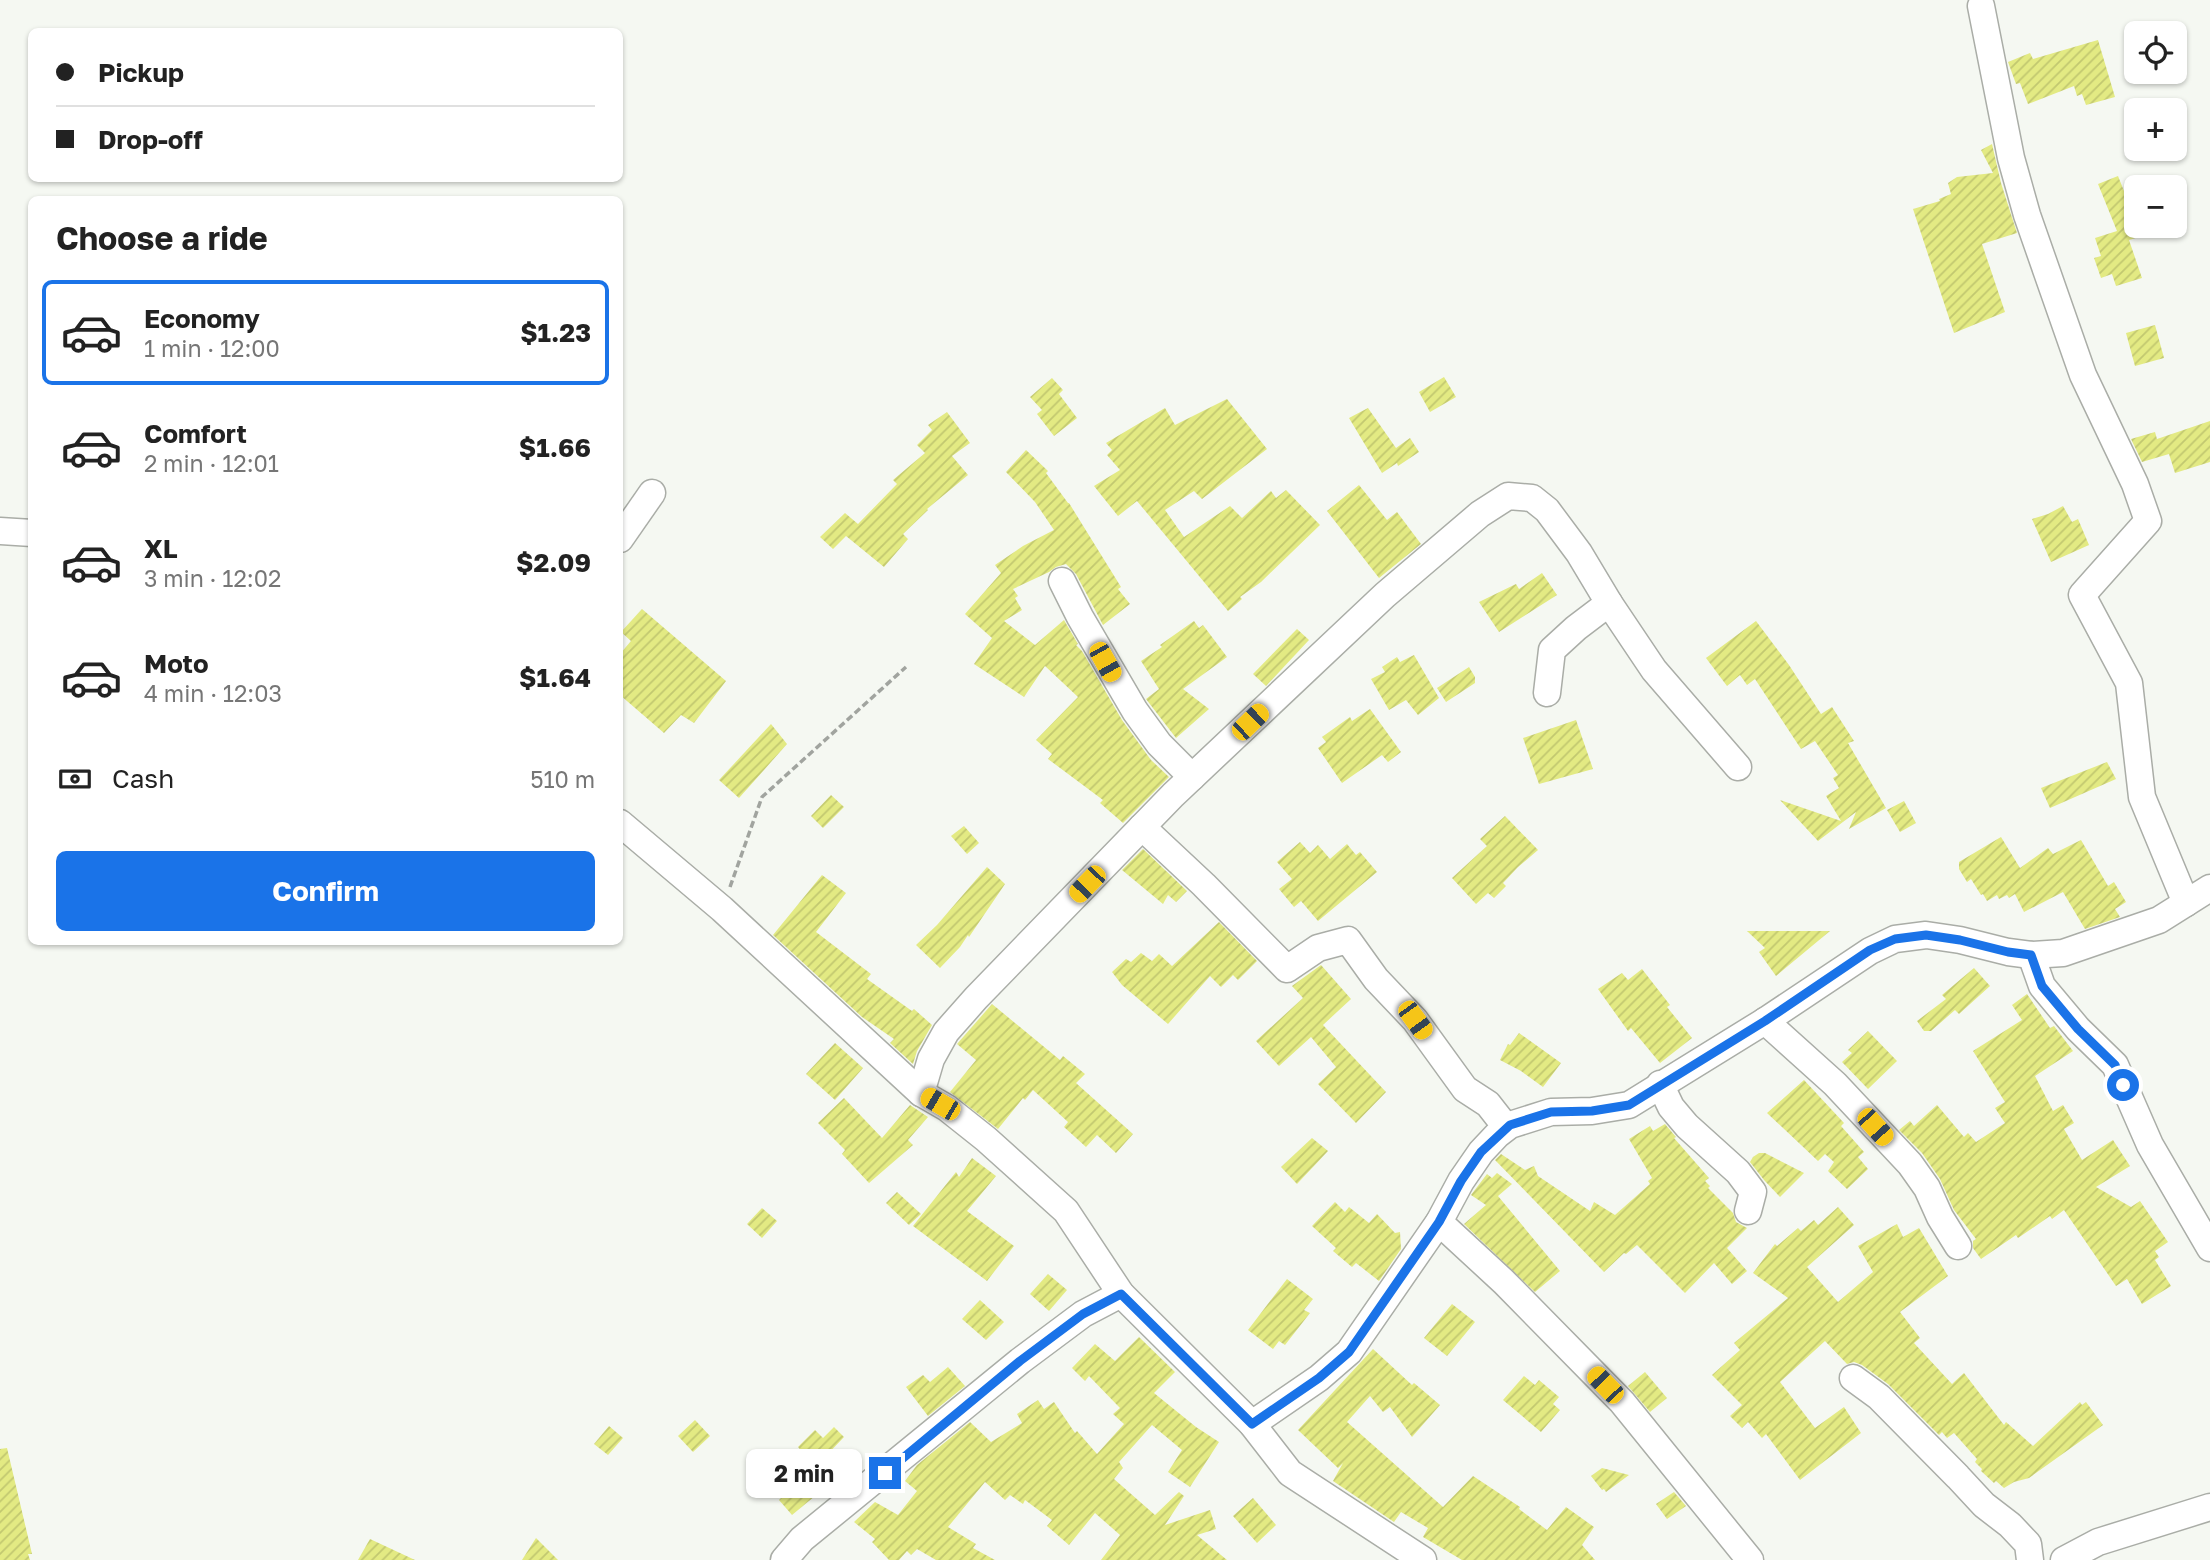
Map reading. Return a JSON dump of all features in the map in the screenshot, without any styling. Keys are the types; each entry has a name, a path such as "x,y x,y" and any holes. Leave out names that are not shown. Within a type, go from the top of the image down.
{"street":[{"path":"1981,6 2011,158 2026,215 2083,374 2135,484 2148,521 2082,595 2129,683 2142,797 2186,903"},
{"path":"623,535 652,493"},
{"path":"920,1093 931,1059 946,1032 1142,827 1385,595 1480,514 1508,496 1532,498 1547,510 1654,670 1738,766"},
{"path":"0,531 28,533"},
{"path":"1062,581 1135,712 1159,744 1192,777"},
{"path":"1547,693 1552,650 1609,603"},
{"path":"623,826 722,909 920,1093 947,1108 986,1139 1066,1211 1121,1294 1252,1424 1290,1473 1423,1560"},
{"path":"1142,827 1287,969 1318,948 1348,940 1376,979 1415,1020 1465,1089 1488,1104 1506,1127"},
{"path":"1252,1424 1319,1378 1349,1352 1439,1222 1461,1181 1481,1152 1506,1127 1551,1112 1592,1111 1629,1105 1765,1021 1870,950 1895,939 1926,935 2008,952 2031,955 2063,953 2159,920 2210,888"},
{"path":"2031,955 2042,986 2078,1029 2115,1065 2150,1145 2210,1248"},
{"path":"1765,1021 1835,1084 1910,1164 1927,1188 1940,1217 1958,1246"},
{"path":"1661,1084 1671,1107 1687,1126 1738,1172 1753,1192 1748,1211"},
{"path":"1439,1222 1504,1282 1622,1402 1750,1560"},
{"path":"784,1560 802,1539 1020,1361 1083,1314 1121,1294"},
{"path":"1853,1378 1879,1397 1984,1506 2010,1525 2028,1544 2030,1560"},
{"path":"2064,1560 2098,1542 2210,1507"}],"path":[{"path":"722,909 762,797 906,667"}],"building":[{"path":"2098,40 2115,97 2086,105 2082,94 2077,96 2074,86 2028,104 2020,83 2016,84 2008,62 2030,53 2033,59"},
{"path":"1992,144 2017,233 1982,244 2005,312 1954,333 1913,209 1940,201 1939,199 1951,194 1948,183 1957,177 1993,173 1981,150"},
{"path":"2118,176 2124,191 2124,238 2136,238 2129,240 2142,278 2116,286 2112,274 2101,278 2094,258 2101,256 2095,238 2117,231 2098,184"},
{"path":"2155,325 2164,358 2135,366 2126,333"},
{"path":"1444,377 1456,397 1430,412 1419,392"},
{"path":"1052,378 1063,390 1059,394 1077,418 1054,436 1037,414 1042,410 1030,397"},
{"path":"1227,399 1267,449 1202,499 1194,491 1165,510 1184,537 1230,506 1242,518 1271,491 1276,498 1286,490 1320,525 1228,611 1137,501 1118,516 1094,486 1120,470 1107,455 1112,450 1106,443 1165,408 1175,425"},
{"path":"1368,408 1396,448 1410,438 1419,452 1382,473 1349,418"},
{"path":"947,412 970,443 952,456 968,475 927,509 903,534 908,539 884,567 846,536 833,549 820,537 845,513 858,524 897,484 893,480 925,453 917,445 932,430 928,425"},
{"path":"2210,421 2210,462 2175,473 2169,454 2142,462 2131,439 2155,432 2157,439"},
{"path":"1026,450 1048,471 1046,473 1069,503 1121,587 1118,589 1130,604 1103,625 1076,574 1066,564 1013,589 1022,610 1004,621 1035,645 1064,620 1078,644 1076,645 1122,720 1151,760 1169,777 1123,823 1100,803 1103,800 1048,759 1052,754 1036,740 1078,697 1045,666 1024,697 974,664 992,638 965,614 1001,573 995,565 1054,530 1035,502 1006,472"},
{"path":"1359,485 1387,520 1397,512 1421,544 1379,578 1327,511"},
{"path":"2063,506 2072,522 2078,519 2089,545 2051,562 2032,519"},
{"path":"1542,573 1557,595 1499,632 1479,602 1516,584 1519,589"},
{"path":"642,609 726,681 694,723 681,715 664,733 623,698 623,650 631,641 623,634 623,630"},
{"path":"1194,621 1199,628 1203,625 1227,657 1183,689 1209,709 1176,738 1146,699 1159,689 1141,661"},
{"path":"1756,621 1821,714 1832,707 1854,741 1848,743 1886,808 1849,829 1856,812 1818,841 1780,800 1841,821 1826,796 1839,788 1833,778 1838,775 1815,741 1801,749 1755,679 1747,685 1740,675 1727,686 1706,658"},
{"path":"1297,629 1309,640 1266,686 1253,674"},
{"path":"1414,655 1439,698 1418,715 1406,700 1389,710 1371,679 1385,672 1382,667 1397,657 1400,662"},
{"path":"1469,667 1475,677 1475,683 1446,702 1437,688"},
{"path":"1370,709 1401,752 1388,762 1382,755 1342,783 1318,748 1326,742 1322,737 1350,717 1352,721"},
{"path":"1576,720 1593,769 1539,784 1523,738"},
{"path":"771,724 787,744 739,798 719,780"},
{"path":"2107,762 2116,779 2050,808 2041,788"},
{"path":"831,795 844,807 823,828 811,816"},
{"path":"1904,801 1916,823 1900,832 1887,810"},
{"path":"1505,816 1538,850 1503,883 1506,886 1494,898 1488,893 1476,904 1452,878 1487,846 1480,839"},
{"path":"964,826 979,843 967,854 951,836"},
{"path":"2001,837 2020,868 2048,848 2053,854 2081,840 2108,886 2114,882 2126,902 2115,909 2120,917 2085,929 2063,892 2024,912 2015,894 1999,899 1997,895 1987,901 1971,879 1967,882 1959,869 1959,862"},
{"path":"1300,842 1310,853 1318,845 1330,859 1347,844 1356,855 1360,852 1377,872 1318,921 1301,901 1294,907 1279,889 1292,879 1277,862"},
{"path":"1143,849 1187,891 1176,902 1168,895 1163,904 1122,870"},
{"path":"987,867 1005,884 969,937 968,935 940,968 916,945"},
{"path":"822,875 846,893 816,932 871,974 867,979 912,1011 914,1009 932,1025 913,1064 890,1043 894,1039 862,1017 773,935"},
{"path":"1219,922 1257,961 1238,980 1233,975 1221,987 1210,976 1168,1024 1122,985 1112,972 1126,959 1131,962 1141,953 1152,961 1159,954 1172,966"},
{"path":"1747,931 1830,931 1776,976 1759,952 1765,948"},
{"path":"1321,965 1351,999 1323,1025 1386,1092 1356,1123 1318,1084 1336,1067 1311,1037 1279,1066 1256,1041 1303,998 1292,986"},
{"path":"1974,968 1990,986 1959,1014 1955,1010 1931,1031 1924,1031 1917,1021 1946,999 1942,995"},
{"path":"1642,969 1692,1038 1660,1063 1631,1028 1628,1031 1598,989 1622,973 1628,980"},
{"path":"2027,994 2050,1028 2054,1026 2073,1051 2035,1076 2053,1111 2063,1105 2074,1123 2064,1129 2082,1160 2113,1140 2130,1166 2096,1187 2131,1207 2140,1201 2168,1242 2155,1251 2159,1257 2155,1260 2171,1286 2142,1304 2127,1279 2116,1286 2064,1210 2052,1219 2050,1216 2018,1238 2016,1235 1981,1259 1973,1248 1973,1241 1976,1239 1954,1210 1940,1179 1922,1153 1899,1130 1910,1121 1914,1126 1937,1105 1964,1137 1968,1133 1976,1142 2005,1123 1995,1108 2005,1102 1973,1051 2022,1020 2012,1005"},
{"path":"992,1004 1060,1060 1063,1056 1085,1074 1076,1083 1133,1134 1116,1153 1097,1135 1086,1147 1064,1127 1068,1122 1033,1090 998,1129 950,1092 976,1060 957,1044"},
{"path":"1868,1031 1897,1061 1868,1089 1842,1062 1852,1053 1848,1050"},
{"path":"1519,1033 1561,1063 1543,1087 1500,1060 1508,1044 1510,1045"},
{"path":"835,1043 863,1068 835,1100 806,1074"},
{"path":"1804,1080 1844,1123 1841,1126 1864,1152 1858,1157 1868,1169 1847,1189 1828,1171 1834,1162 1825,1154 1818,1161 1767,1113"},
{"path":"844,1098 882,1138 910,1105 928,1117 908,1140 913,1145 869,1183 842,1154 845,1150 818,1123"},
{"path":"1665,1124 1709,1178 1705,1181 1710,1186 1708,1188 1733,1213 1736,1222 1747,1228 1727,1248 1747,1271 1732,1284 1714,1263 1685,1293 1637,1245 1604,1272 1495,1160 1501,1154 1525,1170 1534,1166 1538,1176 1590,1211 1594,1202 1615,1215 1650,1184 1648,1181 1652,1178 1629,1139 1650,1126 1653,1131"},
{"path":"1312,1138 1328,1151 1297,1184 1281,1167"},
{"path":"1759,1153 1765,1153 1804,1173 1780,1197 1750,1162"},
{"path":"972,1158 996,1176 967,1211 1014,1246 987,1281 913,1226 956,1172 959,1177"},
{"path":"1497,1173 1512,1184 1498,1196 1560,1271 1535,1292 1464,1224 1486,1205 1471,1195 1487,1174 1492,1178"},
{"path":"897,1192 921,1214 909,1225 886,1203"},
{"path":"1335,1202 1345,1212 1349,1207 1369,1223 1377,1214 1395,1233 1400,1232 1401,1249 1379,1281 1356,1263 1352,1267 1333,1251 1336,1248 1312,1226"},
{"path":"1838,1207 1854,1225 1807,1267 1838,1302 1873,1272 1858,1246 1897,1224 1903,1237 1919,1228 1948,1276 1900,1312 1920,1338 1914,1343 1952,1384 1964,1373 2004,1425 2006,1422 2033,1446 2080,1402 2082,1405 2086,1402 2103,1425 2029,1478 2004,1488 1981,1471 1975,1462 1977,1459 1954,1433 1947,1438 1942,1432 1939,1435 1888,1384 1862,1365 1854,1362 1847,1364 1825,1341 1780,1382 1815,1428 1844,1407 1861,1433 1800,1480 1766,1434 1762,1438 1748,1422 1742,1428 1730,1416 1742,1405 1712,1375 1740,1350 1734,1343 1788,1298 1753,1273 1775,1244 1777,1246 1798,1228 1801,1231 1814,1220 1818,1225"},
{"path":"762,1208 777,1221 762,1238 747,1224"},
{"path":"1048,1274 1067,1290 1049,1311 1030,1294"},
{"path":"1287,1279 1313,1299 1304,1310 1310,1313 1285,1345 1279,1341 1273,1349 1248,1330"},
{"path":"980,1300 1004,1322 986,1340 962,1319"},
{"path":"1452,1304 1475,1322 1447,1356 1424,1338"},
{"path":"1139,1337 1175,1372 1154,1393 1219,1442 1190,1487 1168,1472 1182,1450 1152,1425 1119,1462 1123,1468 1114,1479 1155,1515 1179,1492 1184,1496 1165,1525 1210,1510 1216,1529 1197,1535 1227,1560 1101,1560 1120,1535 1095,1513 1069,1545 1047,1526 1052,1520 1025,1500 1023,1504 1010,1495 1005,1500 985,1482 948,1527 976,1544 973,1548 995,1560 936,1560 917,1549 911,1555 907,1551 899,1560 889,1560 872,1542 875,1539 854,1522 875,1502 898,1515 917,1491 905,1481 917,1465 970,1422 991,1442 1022,1423 1017,1414 1038,1400 1044,1409 1054,1402 1075,1433 1077,1431 1097,1454 1124,1424 1113,1414 1120,1408 1089,1376 1085,1381 1072,1368 1095,1344 1115,1361"},
{"path":"1373,1349 1412,1385 1414,1383 1440,1405 1412,1437 1390,1407 1383,1412 1370,1396 1347,1422 1443,1507 1473,1476 1520,1507 1519,1509 1547,1530 1566,1507 1594,1527 1582,1545 1595,1560 1462,1560 1423,1537 1428,1528 1401,1512 1394,1522 1333,1481 1343,1463 1338,1468 1298,1430"},
{"path":"948,1367 965,1386 928,1416 906,1387 923,1375 930,1382"},
{"path":"1645,1372 1667,1398 1650,1412 1628,1386"},
{"path":"1524,1376 1535,1385 1539,1380 1559,1397 1553,1404 1560,1410 1541,1432 1503,1400"},
{"path":"695,1420 710,1436 693,1452 678,1436"},
{"path":"609,1426 623,1438 608,1455 594,1444"},
{"path":"834,1427 844,1437 808,1475 821,1491 792,1515 779,1500 783,1496 772,1486 805,1455 798,1447 815,1430 823,1438"},
{"path":"7,1448 32,1554 28,1554 30,1560 0,1560 0,1449"},
{"path":"1602,1468 1629,1475 1606,1492 1591,1476"},
{"path":"1674,1492 1686,1506 1667,1519 1656,1504"},
{"path":"1253,1498 1276,1525 1257,1543 1233,1516"},
{"path":"536,1538 558,1560 522,1560"},
{"path":"370,1539 415,1560 358,1560"}],"route":[{"path":"885,1473 1020,1361 1083,1314 1121,1294 1252,1424 1319,1378 1349,1352 1439,1222 1461,1181 1481,1152 1506,1127 1551,1112 1592,1111 1629,1105 1765,1021 1870,950 1895,939 1926,935 2031,955 2042,986 2078,1029 2115,1065 2123,1085"}]}
